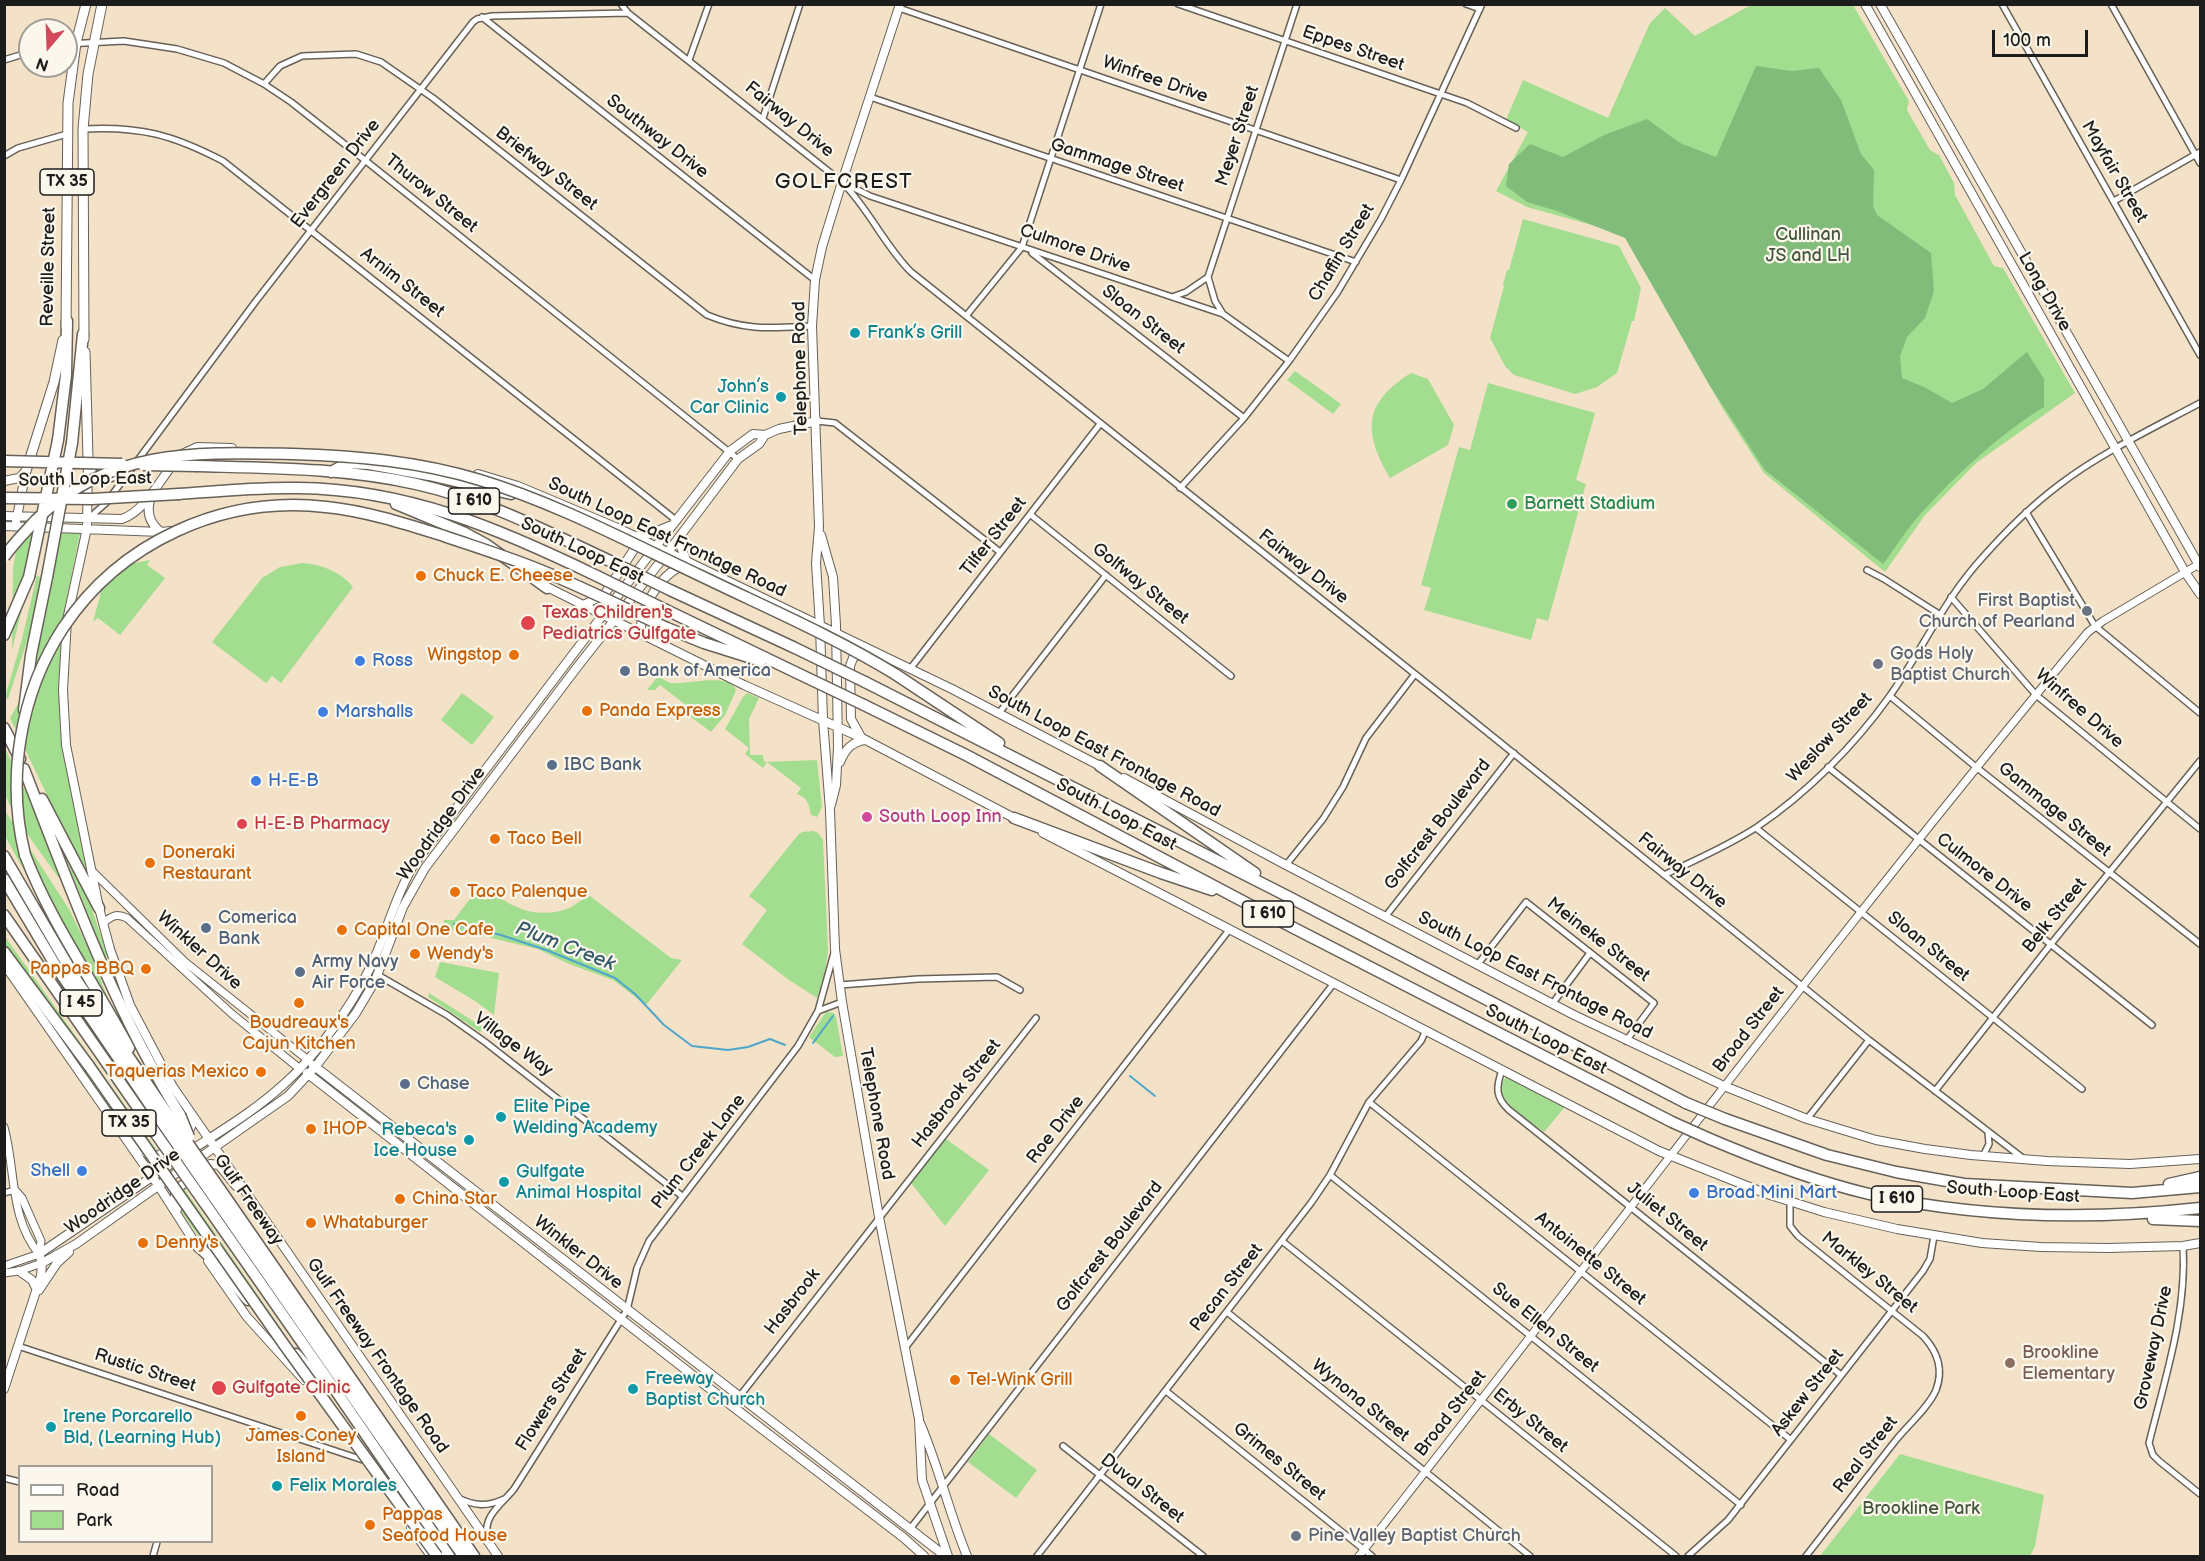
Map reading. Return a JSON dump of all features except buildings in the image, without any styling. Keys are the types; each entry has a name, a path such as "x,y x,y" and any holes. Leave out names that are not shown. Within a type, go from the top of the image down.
{"highway":[{"name":"TX 35","path":"4,636 29,577 58,440 66,375 66,321"},
{"name":"TX 35","path":"83,334 72,443 31,656 21,728 17,783 21,835 25,855 33,875 62,931 105,1002 148,1086"},
{"path":"4,453 88,460"},
{"path":"4,557 27,529 64,497 95,478 142,461 212,453 309,455 383,459 437,468 479,479 551,506 811,629 895,674 1031,765"},
{"name":"South Loop East","path":"4,460 88,460 331,472 396,480 469,499 519,518 865,682 1287,896 1686,1103 1725,1119 1827,1155 1896,1172 1965,1184 2132,1193 2200,1187"},
{"path":"331,472 348,463 369,464 429,475 573,508"},
{"name":"South Loop East","path":"4,498 92,499 299,488 376,496 420,505 465,518 515,537 966,755 1241,900 1672,1122 1768,1163 1869,1194 1981,1210 2063,1216 2152,1214 2200,1208"},
{"path":"376,496 463,532 503,556 547,588"},
{"path":"21,728 42,669 59,635 75,610 116,569 148,545 193,522 265,506 324,506 419,528 531,566 704,643 795,672"},
{"path":"4,728 99,908"},
{"path":"1100,766 1287,896"},
{"name":"TX 35","path":"24,769 83,922 115,996 157,1078 171,1119"},
{"path":"1014,818 1241,900"},
{"name":"Gulf Freeway","path":"4,856 77,981 198,1157 212,1196 463,1557"},
{"name":"Gulf Freeway","path":"4,879 57,968 171,1119 212,1196 338,1394 448,1557"},
{"name":"Gulf Freeway","path":"4,915 171,1119"},
{"name":"TX 35","path":"4,943 18,970 89,1066 285,1346 437,1557"},
{"path":"4,952 18,970"},
{"path":"2132,1193 2200,1177"},
{"name":"Gulf Freeway","path":"212,1196 474,1557"},
{"path":"2093,1215 2200,1221"},
{"path":"197,1245 319,1380 338,1394"}],"main road":[{"name":"Reveille Street","path":"78,25 86,4"},
{"name":"Reveille Street","path":"87,528 88,460 83,334 83,129 93,42 102,4"},
{"name":"Long Drive","path":"1864,4 2185,572 2200,594"},
{"name":"Long Drive","path":"1880,4 2200,565"},
{"name":"Telephone Road","path":"899,6 822,247 815,280 812,326 819,527 816,563 836,949 842,1002 879,1216 919,1419 922,1480 946,1557"},
{"path":"1875,24 1887,17"},
{"name":"Reveille Street","path":"15,526 26,471 54,382 66,321 67,134 70,78"},
{"path":"1913,92 1925,84"},
{"path":"1956,167 1968,161"},
{"path":"67,222 84,218"},
{"path":"1996,238 2008,231"},
{"path":"2041,316 2053,309"},
{"path":"2081,387 2093,379"},
{"name":"Woodridge Drive","path":"39,1254 210,1138 282,1086 308,1060 356,995 369,970 403,883 434,837 730,451 753,434 765,435 778,429 817,421"},
{"name":"Woodridge Drive","path":"42,1263 76,1244 216,1147 288,1096 309,1075 356,1013 376,974 403,907 425,868 738,459 759,444 765,435"},
{"name":"South Loop East Frontage Road","path":"4,516 87,519 122,519 131,516 181,455 197,447 328,451 405,458 448,466 518,486 573,508 668,552 999,713 1286,866 1552,1003 1626,1041 1724,1086 1807,1119 1876,1140 1924,1149 2025,1160 2130,1164 2200,1159"},
{"path":"4,481 19,478 26,471"},
{"path":"152,493 148,505 148,516 155,528 161,532"},
{"path":"2153,514 2167,508"},
{"path":"4,526 161,532 256,513 283,510 340,510 372,513 420,525 465,542 581,606 641,633 744,685 863,739 1670,1156 1731,1181 1859,1221 1982,1243 2108,1248 2183,1246 2200,1243"},
{"path":"581,606 604,595 635,548 634,536 650,534 676,523"},
{"name":"Telephone Road","path":"819,527 833,577 836,633 837,769 830,810"},
{"name":"Gulf Freeway Frontage Road","path":"87,528 67,620 63,690 66,745 103,923 130,1005 151,1050 173,1087 171,1119 210,1138 498,1557"},
{"path":"641,633 640,621 643,612 663,577 688,562 681,547 682,533"},
{"path":"863,739 852,719 850,666 857,655 870,650"},
{"path":"837,769 845,751 855,742 863,739"},
{"path":"434,837 444,844"},
{"path":"4,964 247,1317 303,1378 430,1557"},
{"name":"Winkler Drive","path":"308,1060 370,1111 946,1557"},
{"name":"Winkler Drive","path":"300,1068 904,1538 924,1557"},
{"path":"364,1119 370,1111"},
{"path":"116,1124 147,1154 158,1156 189,1133 193,1124 171,1119"},
{"path":"385,1136 392,1128"},
{"path":"399,1147 414,1150 422,1157 429,1156"},
{"path":"182,1222 182,1216 174,1200 176,1190 210,1164 219,1165 257,1214 263,1217"},
{"path":"462,1195 468,1187"},
{"path":"528,1246 535,1238"},
{"path":"36,1293 57,1263 76,1244"},
{"path":"4,1389 36,1293 42,1263 39,1254"},
{"path":"19,1271 32,1280 36,1293"},
{"name":"Telephone Road","path":"919,1419 955,1528 967,1557"},
{"path":"793,1453 800,1445"},
{"path":"848,1495 855,1486"},
{"path":"904,1538 910,1529"}],"street":[{"name":"Fairway Drive","path":"621,4 628,13 842,182 858,198 897,258 911,272 1514,753 1869,1040 2025,1160"},
{"path":"689,60 709,4"},
{"path":"763,118 800,4"},
{"path":"966,316 1022,247 1101,4"},
{"name":"Eppes Street","path":"1178,4 1467,103 1516,128"},
{"name":"Meyer Street","path":"1208,277 1297,4"},
{"path":"1466,4 1481,7"},
{"name":"Mayfair Street","path":"2002,4 2200,355"},
{"path":"2111,4 2198,154 2200,163"},
{"name":"Winfree Drive","path":"899,6 1401,180"},
{"name":"Chaffin Street","path":"1180,488 1244,418 1289,361 1337,293 1401,180 1481,7"},
{"path":"482,17 628,13"},
{"name":"Evergreen Drive","path":"87,519 106,503 311,230 473,22 482,17"},
{"name":"Southway Drive","path":"482,17 815,280"},
{"name":"Thurow Street","path":"78,43 135,42 189,51 224,63 264,84 291,102 366,161 738,459"},
{"name":"Briefway Street","path":"264,84 280,66 296,57 350,54 362,55 381,62 419,91 433,98 706,315 730,324 759,328 812,326"},
{"name":"Gammage Street","path":"870,97 1356,262"},
{"name":"Arnim Street","path":"83,129 111,128 154,132 188,143 223,161 676,523"},
{"path":"4,156 18,148 67,134"},
{"path":"2114,201 2198,154"},
{"name":"Culmore Drive","path":"842,182 870,196 1223,314 1289,361"},
{"name":"Sloan Street","path":"1022,247 1042,259 1244,418"},
{"path":"1172,297 1186,292 1208,277 1215,301 1223,314"},
{"name":"Weslow Street","path":"1664,875 1756,828 1792,800 1828,766 1862,731 1890,696 1951,597 1981,558 2026,512 2061,484 2129,442 2200,403"},
{"path":"817,421 836,423 1000,552"},
{"name":"Tilfer Street","path":"910,669 1100,424"},
{"path":"88,460 94,473 100,478 114,479 129,471"},
{"path":"2026,512 2095,626 2200,713"},
{"name":"Golfway Street","path":"1031,515 1231,676"},
{"name":"Broad Street","path":"1362,1553 1724,1086 1918,840 2088,632 2200,565"},
{"path":"1866,570 1940,614"},
{"path":"999,713 1106,575"},
{"name":"Winfree Drive","path":"1951,597 2036,695 2200,829"},
{"path":"1286,866 1323,819 1343,788 1366,738 1414,674"},
{"name":"Gammage Street","path":"1890,696 2200,944"},
{"name":"Golfcrest Boulevard","path":"1385,916 1514,753"},
{"name":"Belk Street","path":"1935,1091 2200,761"},
{"name":"Culmore Drive","path":"1828,766 2152,1025"},
{"name":"Sloan Street","path":"1756,828 2082,1089"},
{"name":"Winkler Drive","path":"91,870 185,963 308,1060"},
{"name":"Meineke Street","path":"1478,964 1526,902 1654,1004 1626,1041"},
{"name":"Winkler Drive","path":"103,923 113,915 119,914 127,918 232,1014 300,1068"},
{"name":"Roe Drive","path":"905,1348 1229,930"},
{"name":"Plum Creek Lane","path":"622,1319 627,1310 642,1253 682,1196 798,1046 818,1011 836,949"},
{"path":"1552,1003 1590,953"},
{"name":"Village Way","path":"376,974 468,1029 682,1196"},
{"path":"840,985 918,979 997,977 1020,990"},
{"name":"Golfcrest Boulevard","path":"910,1529 1334,983"},
{"path":"818,1011 842,1002"},
{"name":"Hasbrook Street","path":"879,1216 1036,1018"},
{"name":"Pecan Street","path":"1036,1557 1282,1241 1330,1175 1369,1102 1421,1041 1426,1030"},
{"path":"1807,1119 1869,1040"},
{"name":"Juliet Street","path":"1502,1070 1497,1093 1504,1105 1841,1375"},
{"name":"Antoinette Street","path":"1369,1102 1791,1440"},
{"path":"4,1127 15,1190 22,1198 41,1241 39,1254"},
{"path":"1983,1156 1989,1144 1988,1132"},
{"name":"Sue Ellen Street","path":"1330,1175 1741,1505"},
{"path":"4,1193 15,1190"},
{"name":"Markley Street","path":"1790,1201 1790,1226 1798,1236 1929,1343 1936,1354 1939,1367"},
{"name":"Hasbrook","path":"732,1406 879,1216"},
{"name":"Askew Street","path":"1688,1557 1741,1505 1927,1265 1934,1236"},
{"name":"Erby Street","path":"1282,1241 1676,1557"},
{"name":"Groveway Drive","path":"2183,1246 2182,1300 2149,1443 2153,1455 2200,1494"},
{"name":"Woodridge Drive","path":"4,1266 39,1254"},
{"name":"Woodridge Drive","path":"4,1273 19,1271 42,1263"},
{"name":"Wynona Street","path":"1227,1312 1530,1557"},
{"name":"Flowers Street","path":"490,1545 486,1529 494,1510 508,1497 622,1319"},
{"name":"Rustic Street","path":"18,1346 363,1460"},
{"name":"Real Street","path":"1806,1557 1896,1439 1932,1397 1938,1382 1939,1367"},
{"name":"Grimes Street","path":"1166,1391 1362,1553 1372,1557"},
{"name":"Duval Street","path":"1063,1446 1203,1557"},
{"path":"457,1498 479,1505 492,1504 508,1497"}],"green space":[{"name":"Cullinan JS and LH","path":"1751,5 1853,5 1909,101 1907,110 1930,150 1939,155 1954,183 1955,195 1994,266 2003,268 2075,393 1976,463 1925,515 1885,572 1764,473 1723,409 1624,234 1527,207 1496,191 1528,132 1506,120 1523,80 1608,118 1650,23 1665,8 1695,36"},
{"name":"Cullinan JS and LH","path":"1756,66 1792,71 1819,68 1841,100 1861,154 1874,170 1873,206 1877,215 1931,253 1934,291 1925,318 1907,337 1900,356 1902,378 1952,403 1983,389 2027,352 2044,379 2044,407 1996,441 1952,481 1914,522 1883,564 1765,470 1710,386 1625,238 1557,211 1527,202 1506,186 1509,164 1530,144 1563,157 1604,135 1647,119 1680,143 1716,157"},
{"path":"1523,219 1619,246 1641,288 1634,321 1632,321 1617,373 1597,387 1575,394 1514,375 1505,366 1490,338"},
{"path":"1295,371 1341,404 1333,414 1287,380"},
{"path":"1411,373 1428,379 1454,425 1448,445 1390,478 1375,446 1372,420 1376,407 1384,396 1395,384"},
{"name":"Barnett Stadium","path":"1488,383 1595,413 1576,480 1586,484 1548,621 1537,618 1531,640 1424,610 1431,588 1421,585 1459,447 1470,450"},
{"path":"20,530 37,531 12,650 13,568"},
{"path":"60,533 80,533 63,617 52,644 24,683 21,682 36,640"},
{"path":"150,560 147,565 165,578 120,635 98,618 93,622 106,573 111,568"},
{"path":"302,563 330,570 343,577 353,587 281,683 272,676 266,683 212,642 262,578 280,567"},
{"path":"37,575 41,578 30,632 8,699 5,697"},
{"path":"59,645 62,646 58,685 62,736 93,891 10,718 23,695"},
{"path":"658,676 671,683 717,680 732,685 736,690 725,715 711,732 687,714 691,709 660,685 655,690 647,690"},
{"path":"462,693 494,717 472,745 441,720"},
{"path":"747,693 759,698 749,719 750,755 763,755 764,762 817,760 822,807 817,817 811,815 806,800 797,794 801,788 767,762 763,768 745,754 749,748 725,729"},
{"path":"4,746 27,794 60,876 58,877 8,802 4,788"},
{"path":"4,809 69,909 90,952 117,1022 68,950 5,836"},
{"path":"802,832 818,833 823,840 828,951 825,973 817,998 742,944 767,910 749,896 798,835"},
{"path":"61,846 85,889 109,959 104,955"},
{"path":"475,892 487,900 493,893 519,908 538,913 569,908 590,896 671,958 682,960 646,1005 613,980 569,964 538,949 457,930 444,931 444,920 454,920"},
{"path":"4,935 158,1152 153,1153 114,1115 5,957"},
{"path":"440,962 499,973 494,1015 435,977"},
{"path":"429,993 484,1028 480,1032 428,997"},
{"path":"826,1012 834,1013 836,1017 843,1056 835,1057 809,1037"},
{"path":"1507,1076 1565,1107 1544,1132 1521,1115 1506,1100 1502,1092 1502,1084"},
{"path":"946,1139 989,1170 945,1226 911,1183"},
{"path":"185,1190 282,1330 282,1334 207,1248 178,1207 179,1192"},
{"path":"989,1434 1037,1470 1016,1498 968,1462"},
{"name":"Brookline Park","path":"1900,1454 2044,1495 2035,1546 2030,1556 1820,1556"}],"waterway":[{"name":"Plum Creek","path":"454,924 501,935 549,951 615,978 635,994 664,1025 692,1046 728,1050 748,1047 770,1039 785,1045"},
{"name":"Plum Creek","path":"813,1043 833,1016"},
{"name":"Plum Creek","path":"1130,1076 1155,1096"}],"place":[{"name":"Frank’s Grill","path":"855,333"},
{"name":"John’s Car Clinic","path":"781,397"},
{"name":"Barnett Stadium","path":"1512,504"},
{"name":"Chuck E. Cheese","path":"421,576"},
{"name":"First Baptist Church of Pearland","path":"2087,611"},
{"name":"Texas Children's Pediatrics Gulfgate","path":"528,623"},
{"name":"Wingstop","path":"514,655"},
{"name":"Ross","path":"360,661"},
{"name":"Gods Holy Baptist Church","path":"1878,664"},
{"name":"Bank of America","path":"625,671"},
{"name":"Panda Express","path":"587,711"},
{"name":"Marshalls","path":"323,712"},
{"name":"IBC Bank","path":"552,765"},
{"name":"H-E-B","path":"256,781"},
{"name":"South Loop Inn","path":"867,817"},
{"name":"H-E-B Pharmacy","path":"242,824"},
{"name":"Taco Bell","path":"495,839"},
{"name":"Doneraki Restaurant","path":"150,863"},
{"name":"Taco Palenque","path":"455,892"},
{"name":"Comerica Bank","path":"206,928"},
{"name":"Capital One Cafe","path":"342,930"},
{"name":"Wendy's","path":"415,954"},
{"name":"Pappas BBQ","path":"146,969"},
{"name":"Army Navy Air Force","path":"300,972"},
{"name":"Boudreaux's Cajun Kitchen","path":"299,1003"},
{"name":"Taquerias Mexico","path":"261,1072"},
{"name":"Chase","path":"405,1084"},
{"name":"Elite Pipe Welding Academy","path":"501,1117"},
{"name":"IHOP","path":"311,1129"},
{"name":"Rebeca's Ice House","path":"469,1140"},
{"name":"Shell","path":"82,1171"},
{"name":"Gulfgate Animal Hospital","path":"504,1182"},
{"name":"Broad Mini Mart","path":"1694,1193"},
{"name":"China Star","path":"400,1199"},
{"name":"Whataburger","path":"311,1223"},
{"name":"Denny's","path":"143,1243"},
{"name":"Brookline Elementary","path":"2010,1363"},
{"name":"Tel-Wink Grill","path":"955,1380"},
{"name":"Gulfgate Clinic","path":"219,1388"},
{"name":"Freeway Baptist Church","path":"633,1389"},
{"name":"James Coney Island","path":"301,1416"},
{"name":"Irene Porcarello Bld, (Learning Hub)","path":"51,1427"},
{"name":"Felix Morales","path":"277,1486"},
{"name":"Pappas Seafood House","path":"370,1525"},
{"name":"Pine Valley Baptist Church","path":"1296,1536"}],"district":[{"name":"GOLFCREST","path":"844,183"}]}
